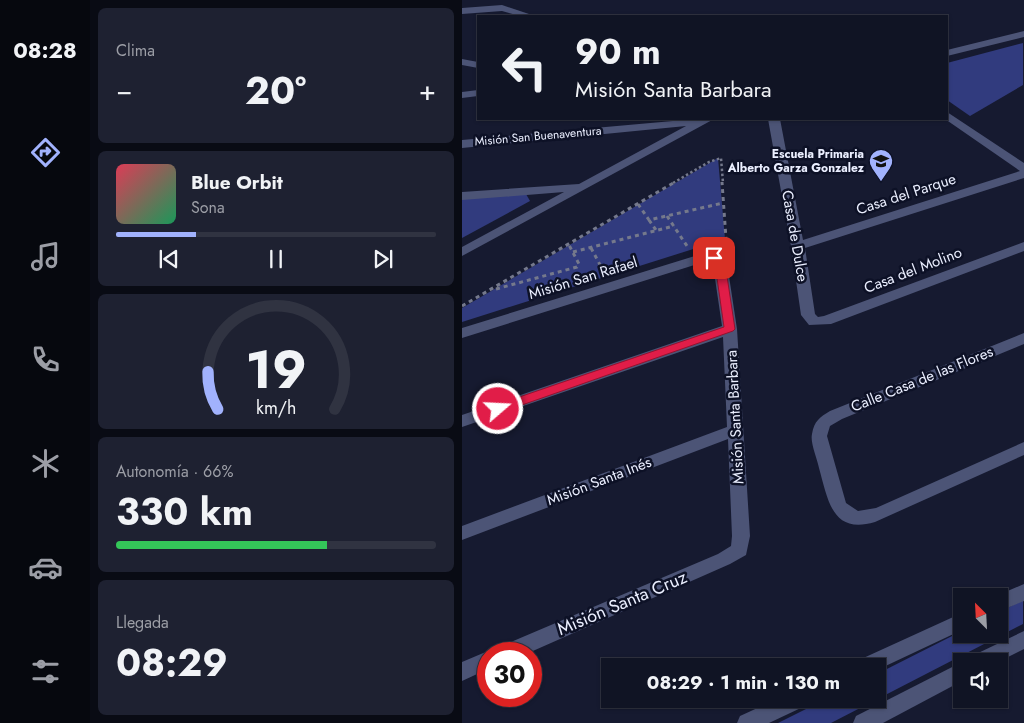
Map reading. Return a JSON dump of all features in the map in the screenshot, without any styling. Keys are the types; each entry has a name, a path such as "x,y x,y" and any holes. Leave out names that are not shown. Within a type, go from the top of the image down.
{"street":[{"path":"462,11 502,8 526,15"},
{"path":"948,54 1024,34"},
{"path":"462,62 477,65"},
{"path":"462,95 477,93"},
{"path":"948,116 1024,169"},
{"path":"462,252 706,120"},
{"name":"Misión San Buenaventura","path":"462,144 706,120"},
{"name":"Casa de Dulce","path":"774,120 798,246 808,315 814,322"},
{"name":"Casa del Parque","path":"798,246 1024,174"},
{"path":"462,196 584,186"},
{"name":"Casa del Molino","path":"814,322 826,321 1024,246"},
{"name":"Misión San Rafael","path":"462,333 707,258"},
{"name":"Misión Santa Barbara","path":"707,258 720,263 730,329 741,536 740,550"},
{"path":"462,421 730,329"},
{"name":"Calle Casa de las Flores","path":"1024,338 836,415 822,423 819,436 838,506 845,515 856,519 868,518 882,513 1024,448"},
{"name":"Misión Santa Inés","path":"462,533 736,430"},
{"name":"Misión Santa Cruz","path":"532,642 724,559 740,550"},
{"path":"1008,599 1024,592"},
{"path":"883,658 953,625"},
{"path":"997,653 1024,639"},
{"path":"462,672 477,665"},
{"path":"863,723 953,676"},
{"path":"747,723 779,708"}],"path":[{"path":"462,306 721,158 726,239 707,258 674,226 667,216"},
{"path":"650,220 723,203"},
{"path":"638,204 656,230"},
{"path":"573,252 674,226"},
{"path":"490,290 577,267 579,264 569,245"},
{"path":"591,248 612,286"}],"shaded area":[{"path":"1023,43 1023,85 970,116 948,101 948,63"},
{"path":"718,158 725,239 462,322 462,308"},
{"path":"526,194 530,201 462,238 462,199"},
{"path":"1023,600 1023,624 1008,632 1008,608"},
{"path":"953,636 953,643 986,643 967,653 953,653 953,660 886,695 886,669"},
{"path":"808,708 860,708 831,723 778,723"}],"place":[{"name":"Escuela Primaria Alberto Garza Gonzalez","path":"881,182"}],"route":[{"path":"498,409 730,329 720,263 714,258"}]}
